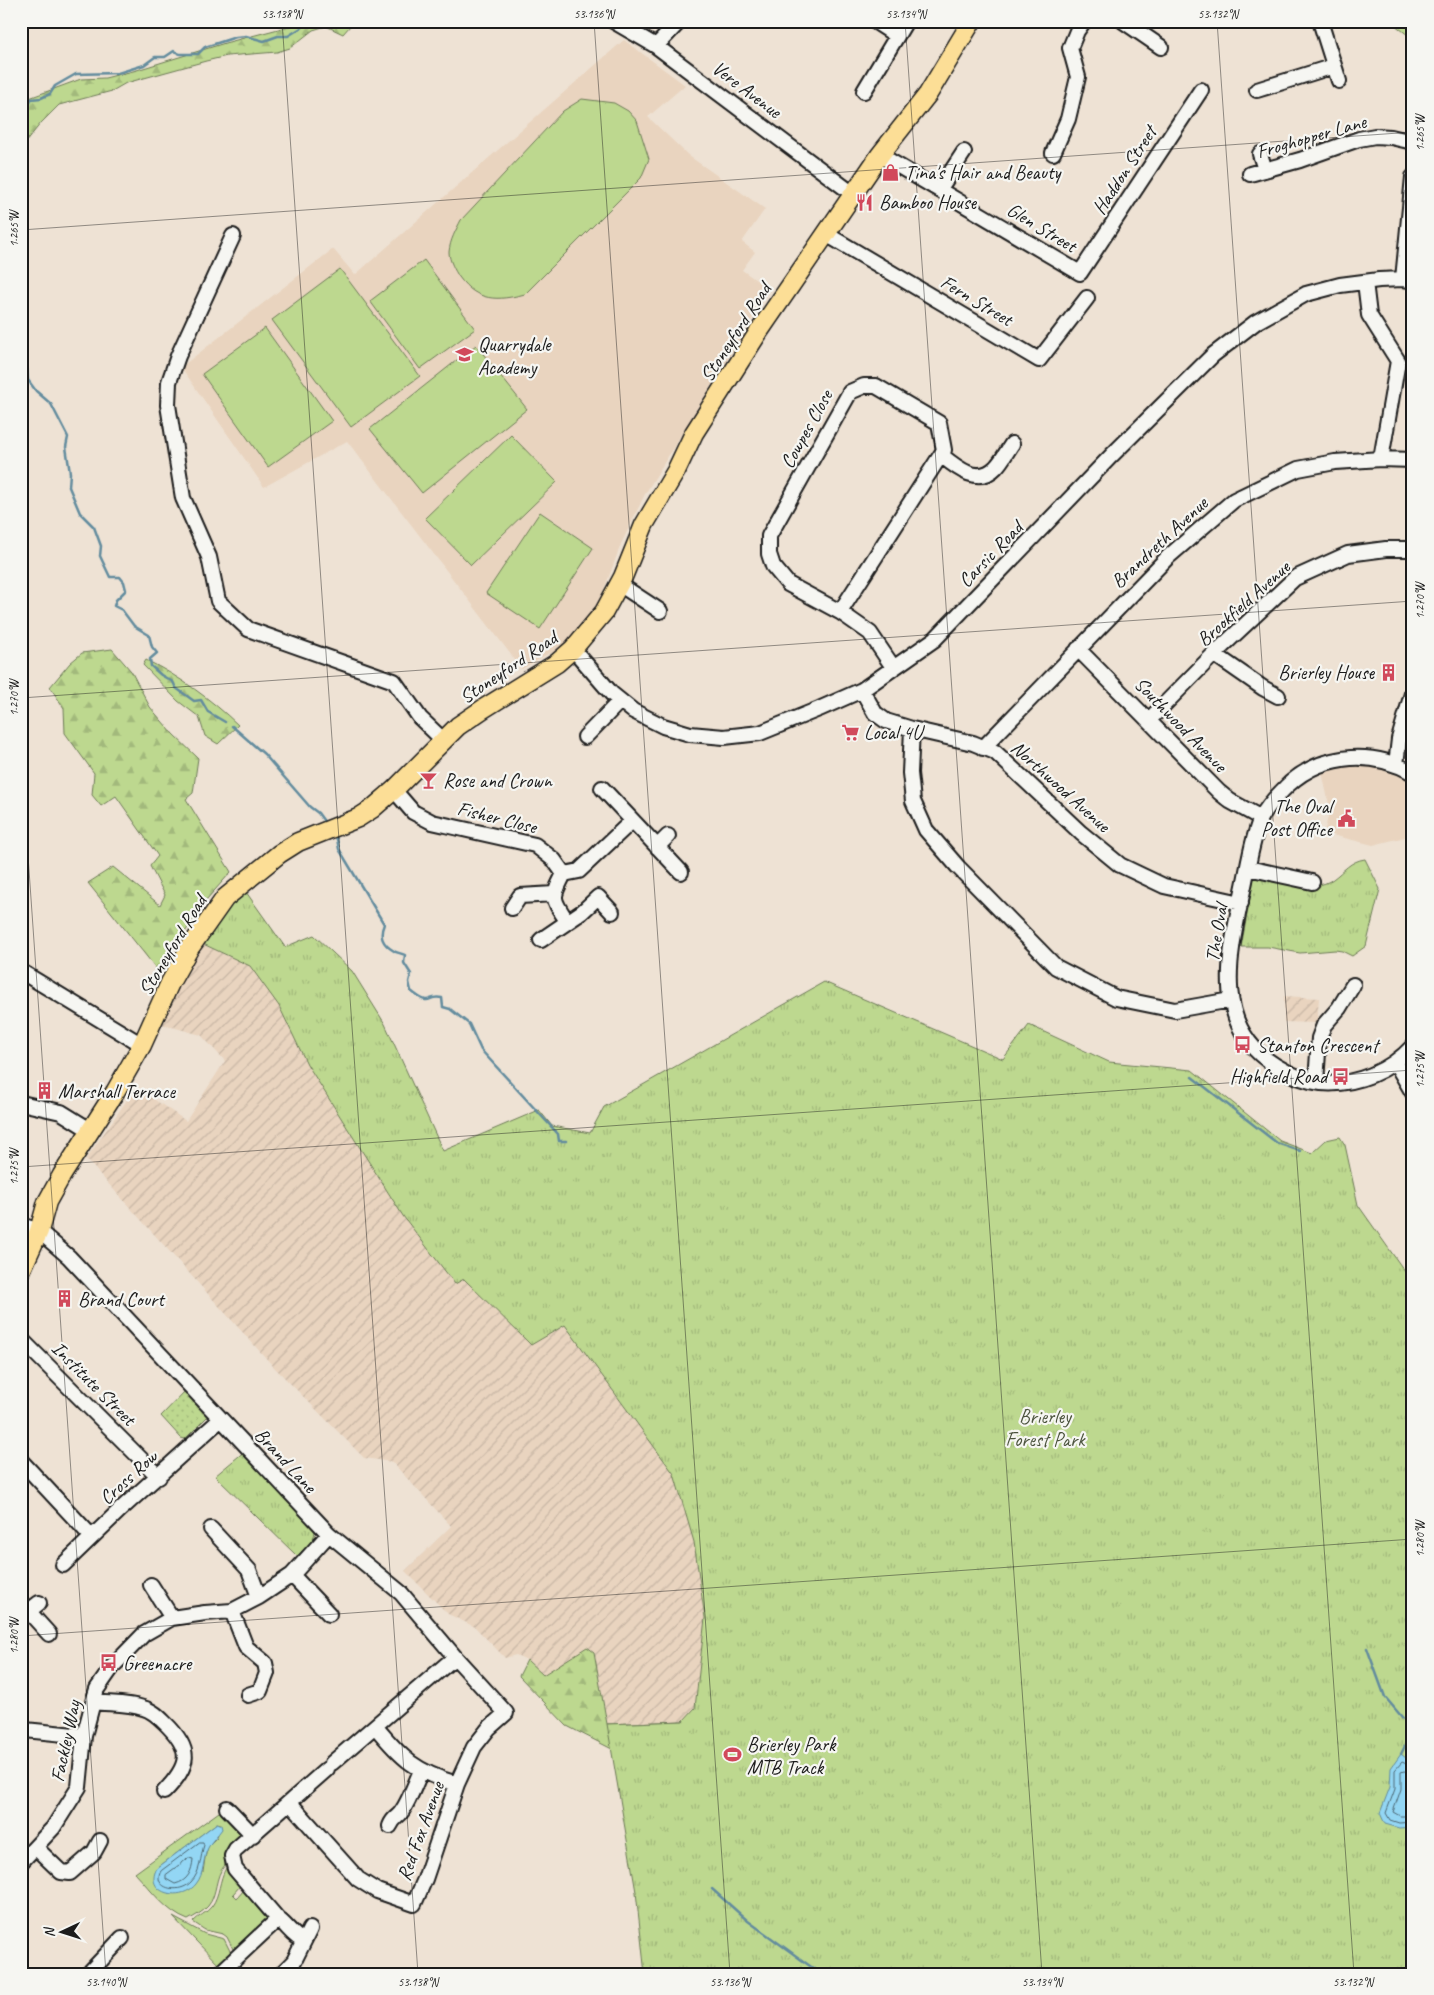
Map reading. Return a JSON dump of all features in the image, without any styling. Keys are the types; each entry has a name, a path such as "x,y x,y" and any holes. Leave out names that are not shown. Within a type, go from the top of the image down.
{"main road":[{"name":"Stoneyford Road","path":"21,1271 39,1231 47,1202 142,1045 170,983 202,928 225,898 279,854 298,842 338,827 372,809 394,790 443,740 483,709 557,663 573,649 604,612 619,584 644,525 676,471 694,432 758,333 880,154 928,94 972,21"}],"street":[{"name":"Vere Avenue","path":"613,21 656,46 853,194"},
{"path":"656,46 680,21"},
{"path":"874,21 897,36"},
{"path":"864,91 906,21"},
{"path":"1053,153 1068,119 1078,77 1070,48 1077,31 1084,21"},
{"path":"1123,21 1161,46"},
{"path":"1320,21 1338,81"},
{"path":"1257,90 1334,66"},
{"name":"Haddon Street","path":"1080,273 1201,90"},
{"name":"Froghopper Lane","path":"1250,174 1300,160 1359,139 1375,136 1391,137 1413,142"},
{"path":"939,190 964,152"},
{"name":"Glen Street","path":"880,154 1080,273"},
{"path":"1260,154 1265,170"},
{"path":"1408,280 1413,177"},
{"name":"Fern Street","path":"826,234 1039,360 1087,298"},
{"path":"233,236 178,356 169,382 168,405 183,498 209,557 218,602 248,629 394,681 420,718 443,740"},
{"name":"Carsic Road","path":"573,649 620,701 647,719 690,734 724,738 760,733 862,690 935,639 1112,455 1213,355 1256,322 1306,294 1340,285 1408,280"},
{"path":"1365,282 1369,315 1398,361 1382,459"},
{"name":"Cowpes Close","path":"893,667 870,633 840,612 788,584 773,566 769,554 769,536 850,392 864,386 876,386 939,423 944,450 941,455"},
{"path":"840,612 941,455 967,474 977,476 987,473 996,467 1012,444"},
{"name":"Brandreth Avenue","path":"983,748 1168,557 1234,500 1298,469 1335,462 1382,459 1413,460"},
{"name":"Brookfield Avenue","path":"1150,720 1214,654 1295,578 1348,554 1413,549"},
{"path":"619,584 660,611"},
{"name":"Southwood Avenue","path":"1078,649 1219,792 1230,801 1261,818"},
{"path":"1214,654 1263,688 1278,696"},
{"name":"Northwood Avenue","path":"862,690 875,712 886,721 973,743 995,752 1081,834 1120,865 1164,886 1241,903"},
{"path":"1396,765 1399,738 1413,690"},
{"path":"585,737 620,701"},
{"path":"912,729 910,773 913,802 926,830 958,867 1056,967 1116,998 1175,1010 1231,1000"},
{"name":"The Oval","path":"1413,773 1396,765 1367,758 1351,758 1324,762 1307,770 1288,784 1261,818 1248,868 1230,956 1229,978 1231,1000 1237,1022 1254,1049 1282,1070 1316,1082 1338,1082 1362,1078 1394,1062 1413,1046"},
{"path":"602,788 681,872"},
{"name":"Fisher Close","path":"394,790 413,812 432,822 535,845 554,860 564,874"},
{"path":"567,921 554,901 554,894 564,874 579,871 632,821"},
{"path":"657,847 668,836"},
{"path":"1248,868 1312,882"},
{"path":"512,908 520,896 554,894"},
{"path":"541,940 582,912 598,897 612,912"},
{"path":"22,972 142,1045"},
{"path":"1316,1082 1320,1038 1324,1024 1339,1008 1353,985"},
{"path":"1394,1062 1413,1093"},
{"path":"21,1103 61,1112 90,1130"},
{"path":"21,1225 39,1231"},
{"name":"Brand Lane","path":"39,1231 69,1257 329,1534 401,1593 455,1657 506,1713"},
{"name":"Institute Street","path":"21,1340 159,1477"},
{"name":"Cross Row","path":"63,1565 221,1419"},
{"path":"21,1461 92,1537"},
{"path":"211,1528 250,1570 260,1598"},
{"name":"Fackley Way","path":"21,1862 53,1828 79,1787 84,1736 93,1702 97,1689 113,1666 144,1634 172,1618 232,1611 260,1598 292,1575 329,1534"},
{"path":"292,1575 329,1614"},
{"path":"151,1585 172,1618"},
{"path":"30,1606 46,1630"},
{"path":"232,1611 246,1646 265,1663 267,1673 260,1691 248,1695"},
{"path":"281,1974 294,1961 307,1935 298,1938 278,1919 233,1865 234,1852 455,1657"},
{"path":"93,1702 144,1708 156,1714 182,1742 185,1750 183,1768 178,1777 164,1792"},
{"name":"Red Fox Avenue","path":"290,1803 358,1879 377,1892 414,1904 425,1879 457,1784 474,1747 489,1728 506,1713"},
{"path":"375,1726 400,1755 421,1771 457,1784"},
{"path":"21,1731 84,1736"},
{"path":"390,1826 393,1818 401,1813 421,1771"},
{"path":"227,1808 253,1835"},
{"path":"36,1848 61,1872 70,1873 94,1852 100,1841"},
{"path":"219,1974 278,1919"},
{"path":"88,1974 123,1938"}],"shaded area":[{"name":"Quarrydale Academy","path":"624,40 685,85 648,117 689,156 765,209 742,242 755,252 742,270 770,290 645,494 621,544 604,590 607,593 559,651 548,654 522,669 347,441 264,487 181,367 333,249 355,275"},
{"path":"1351,766 1376,767 1398,774 1413,783 1413,835 1373,845 1324,833 1330,809 1322,772"},
{"path":"199,942 250,966 279,1006 307,1064 403,1216 455,1284 464,1279 531,1345 565,1325 674,1474 694,1542 705,1619 695,1708 683,1721 607,1724 594,1652 543,1675 527,1660 516,1655 505,1658 475,1627 448,1614 405,1571 451,1526 392,1462 364,1458 273,1366 86,1159 136,1087 186,1121 225,1061 201,1035 161,1024"},
{"path":"1284,996 1319,998 1317,1023 1284,1022"}],"green space":[{"path":"309,21 338,21 350,26 343,34 326,26 313,30 290,48 277,52 227,56 206,61 126,83 112,91 59,105 41,123 21,148 21,101 81,79 105,78 137,70 225,43"},
{"path":"1390,21 1413,21 1413,39"},
{"path":"582,99 614,103 628,111 637,121 649,159 641,178 525,294 506,298 489,298 473,291 459,277 449,255 452,239 461,220 563,111"},
{"path":"424,260 475,329 420,369 370,301"},
{"path":"340,269 420,376 351,427 272,320"},
{"path":"265,328 332,421 268,467 202,374"},
{"path":"476,345 527,409 422,493 370,429"},
{"path":"511,435 557,482 471,565 425,518"},
{"path":"540,512 593,548 540,629 486,593"},
{"path":"112,649 131,671 150,707 173,734 198,758 193,793 186,799 231,872 206,900 159,972 88,883 113,867 160,905 165,895 150,866 158,856 116,796 101,806 92,795 94,773 65,733 64,708 50,687 70,663 82,653"},
{"path":"146,660 171,673 195,689 238,725 218,744 205,736 199,717 178,701 143,665"},
{"path":"1365,859 1380,889 1366,946 1352,956 1335,950 1300,953 1268,947 1241,947 1254,877 1257,875 1306,886 1316,885 1333,879 1351,864"},
{"name":"Brierley Forest Park","path":"246,892 285,947 314,935 352,971 385,1024 443,1151 539,1110 552,1126 590,1133 604,1107 824,982 1003,1059 1029,1025 1109,1062 1192,1070 1280,1141 1312,1153 1326,1140 1340,1137 1345,1145 1358,1205 1413,1283 1413,1974 645,1974 636,1892 607,1724 683,1721 695,1708 705,1618 694,1542 674,1474 565,1325 531,1345 464,1279 455,1284 403,1216 307,1064 279,1006 250,966 199,942 223,913"},
{"path":"187,1389 210,1414 185,1439 181,1438 161,1416"},
{"path":"245,1451 315,1525 313,1539 297,1556 215,1476"},
{"path":"587,1647 594,1652 607,1724 683,1721 610,1748 567,1726 519,1676 527,1660 543,1675"},
{"path":"219,1812 243,1835 227,1851 225,1865 219,1875 208,1906 188,1920 166,1906 135,1873","holes":["217,1823 221,1824 217,1837 208,1846 203,1872 157,1868"]},
{"path":"226,1868 240,1886 233,1894 237,1898 244,1890 268,1917 268,1920 234,1951 227,1937 223,1934 205,1930 193,1922 212,1906 217,1897"},
{"path":"173,1917 205,1934 224,1939 231,1953 219,1965"}],"water":[{"path":"1401,1754 1412,1763 1413,1827 1399,1828 1385,1824 1380,1813 1390,1787 1391,1768"},
{"path":"217,1823 221,1825 222,1829 208,1848 201,1875 196,1884 182,1893 166,1893 159,1889 155,1884 154,1877 157,1868"}],"waterway":[{"path":"21,112 28,107 31,99 41,98 50,94 55,86 76,74 118,73 144,65 155,57 165,57 174,51 180,54 198,54 205,47 236,37 246,36 264,41 278,36 288,36 301,28 305,21"},
{"path":"21,363 27,369 28,380 36,391 51,404 68,437 66,447 70,473 69,487 80,513 94,527 101,546 100,556 110,577 120,577 124,582 126,590 116,600 114,606 122,610 134,626 149,635 152,647 157,653 150,659 151,666 194,701 201,700 208,712 225,722"},
{"path":"232,726 264,754 326,824"},
{"path":"334,835 339,849 384,924 382,932 384,943 394,951 405,955 404,963 411,974 409,982 411,991 426,1000 437,997 442,998 443,1007 450,1009 469,1024 481,1050 558,1134 559,1141 566,1141"},
{"path":"1192,1077 1277,1143 1300,1151"},
{"path":"1367,1648 1385,1697 1407,1723 1408,1740 1401,1754"},
{"path":"712,1889 748,1921 821,1974"},
{"path":"1409,1974 1413,1966"}],"place":[{"name":"Tina's Hair and Beauty","path":"891,172"},
{"name":"Bamboo House","path":"865,202"},
{"name":"Quarrydale Academy","path":"464,355"},
{"name":"Brierley House","path":"1388,672"},
{"name":"Local 4U","path":"850,732"},
{"name":"Rose and Crown","path":"429,780"},
{"name":"The Oval Post Office","path":"1346,818"},
{"name":"Stanton Crescent","path":"1243,1045"},
{"name":"Highfield Road","path":"1341,1076"},
{"name":"Marshall Terrace","path":"44,1091"},
{"name":"Brand Court","path":"64,1299"},
{"name":"Greenacre","path":"109,1663"},
{"name":"Brierley Park MTB Track","path":"733,1755"}]}
